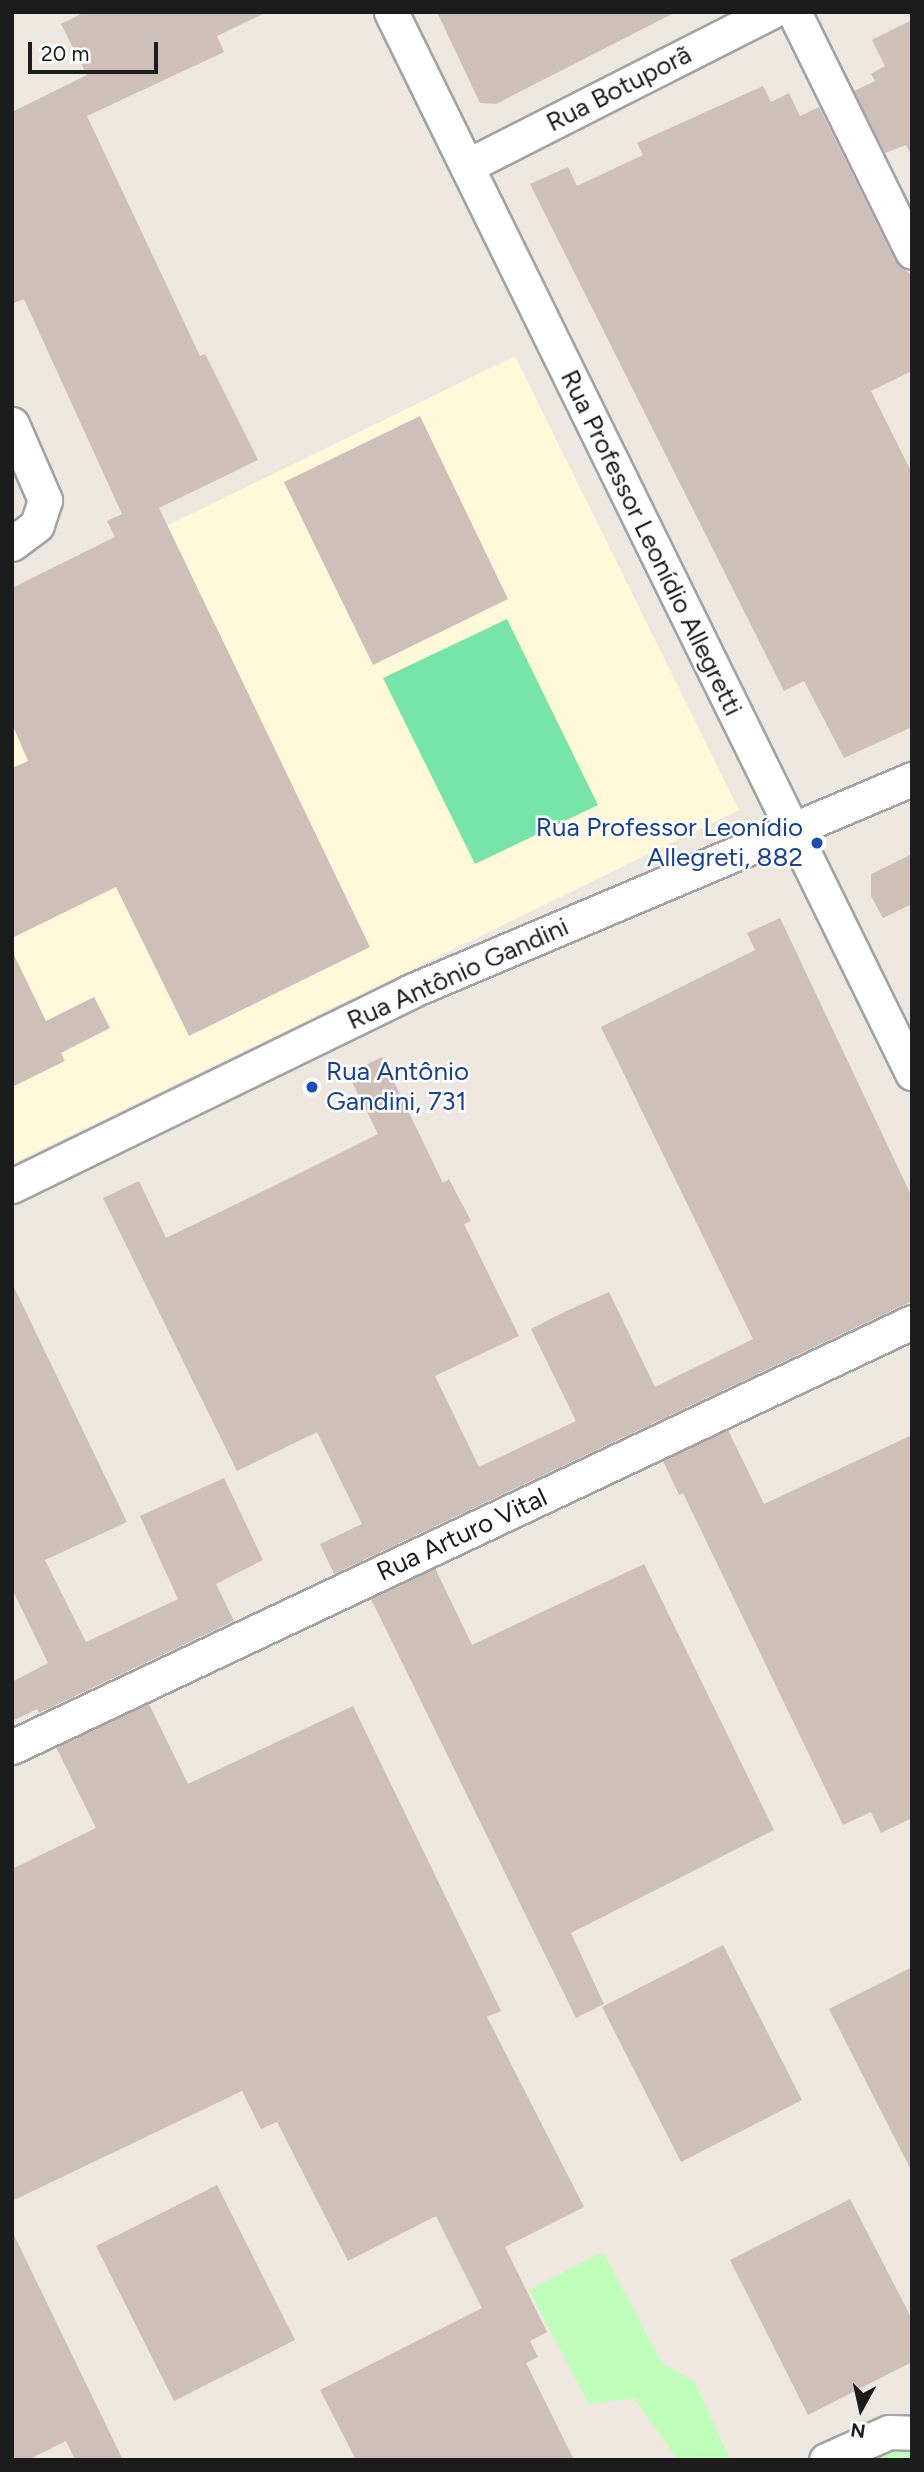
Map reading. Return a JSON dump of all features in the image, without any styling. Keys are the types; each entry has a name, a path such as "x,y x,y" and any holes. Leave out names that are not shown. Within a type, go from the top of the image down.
{"street":[{"name":"Rua Professor Leonídio Allegretti","path":"391,12 796,830 912,1073"},
{"name":"Rua Botuporã","path":"467,166 771,12"},
{"path":"794,12 912,252"},
{"path":"12,424 45,500 37,525 12,544"},
{"name":"Rua Antônio Gandini","path":"12,1186 411,991 912,779"},
{"name":"Rua Arturo Vital","path":"12,1747 912,1322"},
{"path":"826,2460 889,2432 912,2433"}],"shaded area":[{"path":"515,356 739,810 12,1164 12,601"}],"green space":[{"path":"507,619 598,805 475,864 383,678"},
{"path":"603,2252 662,2363 695,2382 730,2460 678,2460 634,2398 589,2404 529,2290"},
{"path":"909,2444 912,2460 863,2460"}],"building":[{"path":"85,12 267,12 217,36 224,52 87,116 200,356 205,354 258,460 159,508 370,947 189,1036 116,887 12,938 12,768 28,761 12,724 12,588 115,537 107,521 122,514 24,299 12,304 12,112 87,75 61,24"},
{"path":"437,12 676,12 496,104 480,103"},
{"path":"912,20 912,156 906,145 885,153 854,91 875,81 871,74 885,66 872,40"},
{"path":"763,86 771,102 789,93 800,116 819,107 895,260 912,276 912,371 871,391 912,473 912,727 844,758 804,681 784,691 530,184 568,167 577,186 643,155 637,143"},
{"path":"420,416 508,599 373,665 284,482"},
{"path":"912,854 912,904 883,918 871,896 871,874"},
{"path":"780,918 912,1197 912,1301 334,1574 320,1544 362,1524 317,1432 237,1471 103,1198 139,1181 166,1238 378,1134 348,1074 382,1057 443,1183 449,1179 471,1221 464,1224 519,1336 435,1376 479,1467 576,1421 531,1329 564,1312 609,1292 655,1387 753,1339 601,1027 755,950 747,933"},
{"path":"12,951 46,1021 94,997 110,1028 61,1053 65,1061 12,1087"},
{"path":"12,1283 127,1522 45,1560 86,1642 178,1599 140,1516 224,1478 263,1560 216,1584 234,1621 39,1713 37,1709 12,1721 12,1682 48,1663 12,1589"},
{"path":"728,1430 764,1504 912,1435 912,1818 881,1833 871,1812 843,1825 683,1493 679,1495 663,1461"},
{"path":"644,1564 774,1830 571,1933 604,2004 576,2018 371,1599 435,1568 472,1645"},
{"path":"149,1704 188,1784 353,1706 501,2011 487,2017 584,2207 505,2247 547,2332 530,2341 538,2357 526,2363 574,2460 356,2460 320,2390 482,2308 436,2216 348,2261 277,2122 261,2129 242,2091 12,2201 12,1869 96,1828 56,1747"},
{"path":"723,1945 802,2100 681,2162 602,2007"},
{"path":"912,1967 912,2172 829,2009"},
{"path":"217,2185 295,2340 174,2401 96,2246"},
{"path":"850,2199 912,2319 912,2362 808,2415 730,2260"},
{"path":"12,2231 123,2460 75,2460 66,2441 28,2460 12,2460"}],"place":[{"name":"Rua Professor Leonídio Allegreti, 882","path":"817,843"},
{"name":"Rua Antônio Gandini, 731","path":"312,1087"}]}
